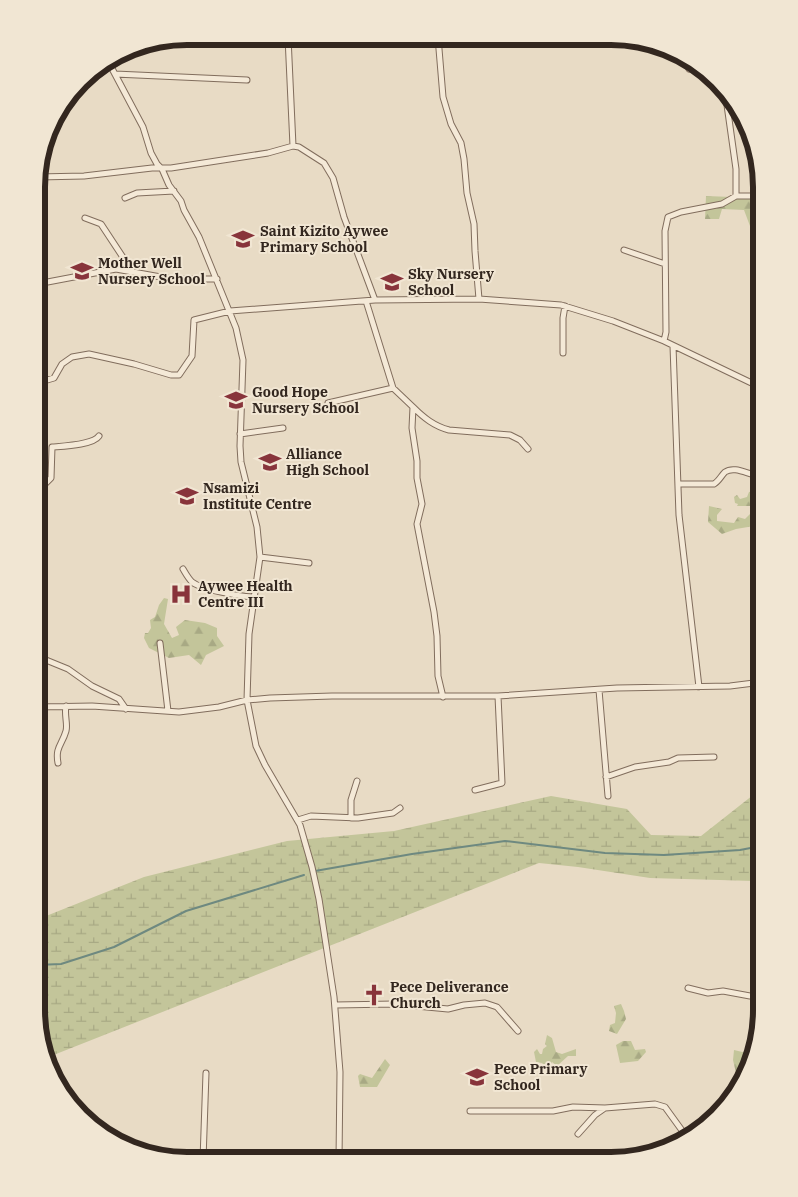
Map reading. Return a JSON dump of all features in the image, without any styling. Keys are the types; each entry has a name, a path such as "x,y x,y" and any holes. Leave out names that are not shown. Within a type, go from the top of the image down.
{"street":[{"path":"288,45 293,146"},
{"path":"439,45 444,97 449,118 461,143 464,159 467,193 474,224 479,300"},
{"path":"111,67 143,128 154,159 162,169 164,177 174,191 199,237 230,311 243,360 240,434 242,462 257,527 260,557 249,634 248,700 253,734 260,757 298,820 316,885 331,969 335,1005 340,1072 339,1152"},
{"path":"115,74 248,80"},
{"path":"729,107 736,169 736,196"},
{"path":"46,177 84,176 152,168 162,169 268,152 293,146 303,149 324,163 328,168 375,300"},
{"path":"125,198 137,193 174,191"},
{"path":"664,342 665,231 668,217 682,212 722,204 736,196 753,196"},
{"path":"85,218 101,224 132,271"},
{"path":"624,250 665,264"},
{"path":"45,282 110,269 132,271 172,280 217,279"},
{"path":"45,381 54,378 62,364 72,357 89,354 177,376 183,371 192,356 194,320 230,311 375,300 479,300 566,306 613,321 664,342 753,384"},
{"path":"366,301 393,388 413,407 424,417 443,428 510,435 520,440 528,449"},
{"path":"563,353 563,318 566,306"},
{"path":"672,346 679,515 699,687"},
{"path":"328,403 393,388"},
{"path":"413,407 412,428 417,461 417,478 422,504 417,524 434,612 438,676 443,697"},
{"path":"240,434 283,428"},
{"path":"45,483 51,478 52,447 94,440 99,436"},
{"path":"678,484 714,484 719,481 724,473 731,470 741,471 753,476"},
{"path":"260,557 309,563"},
{"path":"184,569 193,583 237,596 253,597"},
{"path":"160,643 168,711"},
{"path":"45,659 68,669 92,686 119,699 126,709"},
{"path":"45,707 186,711 219,707 248,700 332,696 498,696 617,688 730,686 753,683"},
{"path":"599,690 608,796"},
{"path":"474,790 502,783 498,696"},
{"path":"58,763 57,751 66,728 64,717 66,706"},
{"path":"606,777 635,767 669,762 678,758 714,757"},
{"path":"351,818 351,800 357,781"},
{"path":"298,820 311,816 351,818 393,813 400,808"},
{"path":"688,988 708,993 723,991 753,996"},
{"path":"335,1005 395,1004 448,1009 485,1003 497,1007 518,1031"},
{"path":"202,1152 206,1073"},
{"path":"470,1112 553,1111 573,1107 605,1108 637,1104 662,1105 683,1132"},
{"path":"578,1134 600,1110 605,1108"}],"green space":[{"path":"706,196 753,198 753,226 750,226 744,210 722,209 719,219 705,219"},
{"path":"753,491 753,506 737,506 738,504 735,503 734,497 737,495 740,499 747,497 749,492"},
{"path":"709,506 722,509 717,515 717,521 734,523 738,517 745,519 753,511 753,526 722,534 708,522"},
{"path":"164,598 168,599 164,624 172,638 179,635 176,627 185,620 205,623 217,628 217,636 224,646 206,655 201,665 189,655 169,658 149,648 144,638 145,633 148,633 151,628 150,620 155,617 159,605"},
{"path":"753,795 753,881 650,878 539,863 53,1055 46,1029 45,916 144,877 287,841 394,831 551,796 627,809 651,835 701,836"},
{"path":"621,1004 626,1019 617,1034 609,1031 610,1025 615,1023 616,1013 614,1006"},
{"path":"547,1035 552,1038 556,1052 562,1054 576,1049 576,1056 568,1056 557,1066 552,1062 549,1069 542,1063 536,1062 534,1052 537,1049 542,1054 543,1049 547,1046 545,1044"},
{"path":"623,1041 631,1041 635,1050 645,1049 646,1052 638,1061 620,1063 616,1045"},
{"path":"734,1050 746,1053 737,1076 733,1060"},
{"path":"385,1059 390,1065 377,1087 360,1087 358,1076 360,1074 372,1078"}],"waterway":[{"path":"315,871 412,854 505,841 605,853 664,855 753,848"},
{"path":"45,965 61,964 114,947 186,911 304,875"}],"place":[{"name":"Saint Kizito Aywee Primary School","path":"243,239"},
{"name":"Mother Well Nursery School","path":"82,271"},
{"name":"Sky Nursery School","path":"392,282"},
{"name":"Good Hope Nursery School","path":"236,400"},
{"name":"Alliance High School","path":"270,462"},
{"name":"Nsamizi Institute Centre","path":"187,496"},
{"name":"Aywee Health Centre III","path":"181,594"},
{"name":"Pece Deliverance Church","path":"374,995"},
{"name":"Pece Primary School","path":"477,1077"}]}
